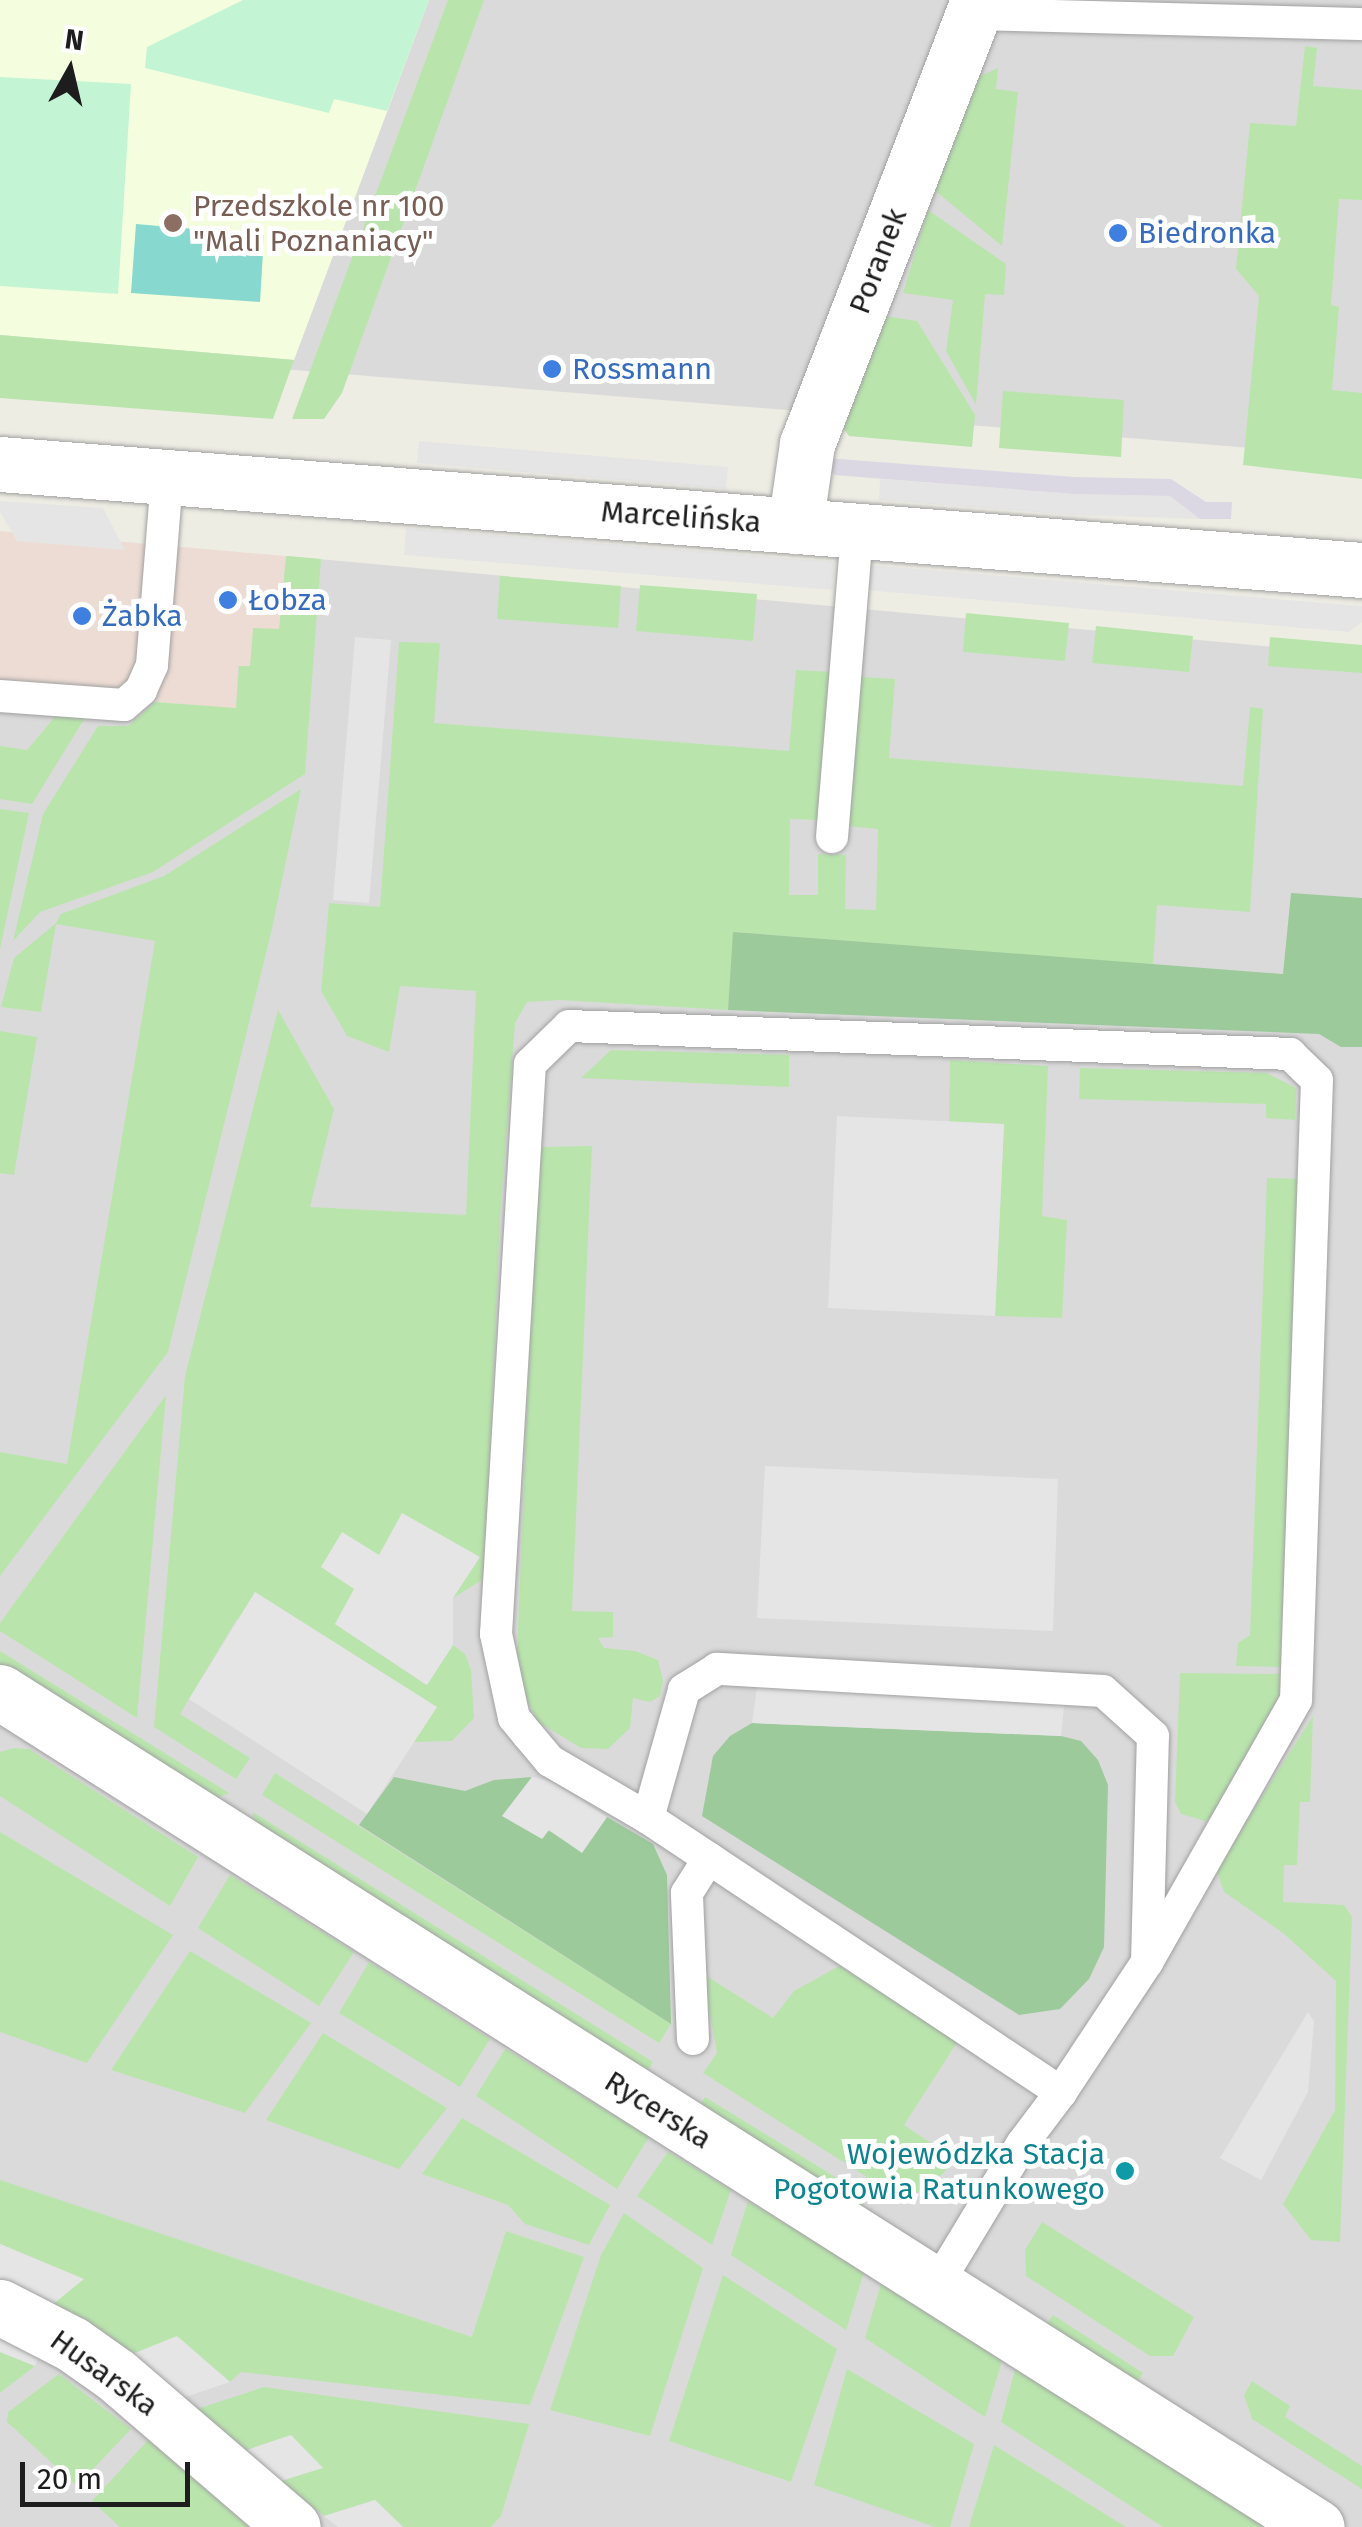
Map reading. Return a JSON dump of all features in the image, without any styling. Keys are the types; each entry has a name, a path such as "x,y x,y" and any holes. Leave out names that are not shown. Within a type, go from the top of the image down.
{"street":[{"name":"Poranek","path":"796,526 807,444 975,7"},
{"name":"Marcelińska","path":"0,464 1362,570"},
{"name":"Rycerska","path":"2,1697 1317,2527"},
{"name":"Husarska","path":"0,2307 72,2344 116,2375 293,2527"}],"lane":[{"path":"975,7 1362,24"},
{"path":"0,696 124,705 142,690 152,665 167,478"},
{"path":"832,837 857,531"},
{"path":"936,2286 1022,2144 1061,2092 1147,1962 1296,1700 1317,1080 1290,1054 570,1026 530,1064 496,1634 514,1718 550,1761 648,1818 1061,2092"},
{"path":"648,1818 684,1690 717,1669 1103,1692 1153,1736 1147,1962"},
{"path":"694,2039 688,1893 709,1858"}],"shaded area":[{"path":"0,0 1362,0 1362,457 0,346"},
{"name":"Przedszkole nr 100 \"Mali Poznaniacy\"","path":"0,0 429,0 294,360 0,335"},
{"path":"243,0 429,0 387,111 334,99 329,113 145,68 147,47"},
{"path":"0,77 131,84 118,294 0,286"},
{"path":"136,224 264,235 260,302 131,293"},
{"path":"419,441 728,467 726,489 417,463"},
{"path":"826,458 1074,477 1171,479 1206,502 1232,502 1231,519 1200,519 1170,496 1074,494 834,475"},
{"path":"880,479 1074,494 1171,496 1200,519 1074,515 879,500"},
{"path":"0,501 103,508 125,550 17,541 0,512"},
{"path":"406,528 835,562 833,590 404,555"},
{"path":"0,531 286,556 279,629 250,666 238,666 236,709 0,688"},
{"path":"286,556 1362,655 1362,2527 0,2527 0,688 185,705 279,629"},
{"path":"867,565 1362,606 1362,622 1349,632 865,590"},
{"path":"355,637 391,640 369,903 333,900"},
{"path":"837,1116 1004,1124 995,1316 828,1308"},
{"path":"765,1466 1058,1479 1053,1631 757,1618"},
{"path":"402,1513 480,1557 453,1598 453,1645 427,1685 335,1624 354,1589 321,1567 342,1532 379,1555"},
{"path":"255,1592 437,1707 367,1814 189,1699"},
{"path":"758,1681 1065,1697 1061,1736 752,1723"},
{"path":"532,1777 552,1782 607,1817 582,1853 549,1830 542,1839 502,1816"},
{"path":"1308,2012 1314,2021 1308,2092 1261,2180 1220,2158"},
{"path":"0,2244 84,2279 47,2309 0,2290"},
{"path":"0,2329 42,2345 35,2366 0,2352"},
{"path":"177,2336 230,2382 185,2397 130,2355"},
{"path":"291,2435 323,2468 281,2481 247,2450"},
{"path":"375,2500 403,2527 338,2527 324,2516"}],"green space":[{"path":"448,0 484,0 342,393 324,419 292,419"},
{"path":"1305,46 1317,48 1313,86 1362,90 1362,200 1339,199 1331,305 1339,307 1332,390 1362,393 1362,479 1243,465 1259,296 1236,269 1250,123 1296,126"},
{"path":"998,68 996,89 1018,92 1002,246 933,189 978,77"},
{"path":"928,210 1006,264 1004,295 985,294 976,405 946,351 953,300 903,293"},
{"path":"885,316 917,321 975,415 972,447 849,436 841,425"},
{"path":"0,335 294,360 273,419 0,398"},
{"path":"1003,391 1124,400 1121,457 999,448"},
{"path":"286,556 321,559 305,774 153,872 40,912 13,941 43,814 98,726 128,726 155,702 236,708 239,666 250,666 253,628 279,629"},
{"path":"500,576 621,586 618,628 497,619"},
{"path":"640,585 757,594 753,641 636,631"},
{"path":"966,613 1069,623 1065,661 963,652"},
{"path":"1096,626 1193,636 1189,672 1092,663"},
{"path":"1270,637 1362,645 1362,673 1268,666"},
{"path":"399,642 440,643 434,723 789,751 796,670 831,672 817,820 790,819 789,895 818,895 818,854 846,855 845,909 876,910 878,829 847,826 860,677 895,679 889,758 1243,786 1250,707 1263,709 1250,912 1157,905 1153,965 734,932 728,1010 559,1000 527,1002 515,1023 500,1216 485,1578 453,1598 379,1555 335,1624 426,1685 453,1645 465,1654 471,1670 474,1718 452,1741 413,1742 437,1707 237,1619 180,1714 250,1758 236,1779 154,1727 185,1376 278,1010 334,1109 310,1207 466,1215 476,991 400,986 389,1052 347,1036 321,991 329,903 380,907"},
{"path":"58,713 86,716 32,804 0,799 0,746 27,750"},
{"path":"301,789 271,933 168,1352 0,1576 0,1452 67,1464 155,941 56,924 41,1012 1,1007 14,958 56,923 61,914 164,876"},
{"path":"0,809 29,813 0,949"},
{"path":"1291,893 1362,898 1362,1047 1341,1047 1319,1034 728,1010 733,932 1283,974"},
{"path":"0,1031 37,1037 14,1175 0,1173"},
{"path":"611,1050 789,1055 789,1087 581,1078"},
{"path":"950,1060 1048,1066 1042,1216 1067,1220 1062,1318 995,1316 1004,1124 949,1122"},
{"path":"1080,1068 1267,1073 1296,1088 1295,1120 1266,1118 1266,1104 1079,1099"},
{"path":"592,1146 572,1611 613,1612 613,1637 598,1638 604,1648 635,1651 658,1660 663,1681 660,1696 650,1702 633,1698 630,1728 608,1749 581,1748 538,1722 516,1679 537,1168 543,1147"},
{"path":"1267,1178 1303,1179 1285,1667 1236,1666 1238,1643 1250,1635"},
{"path":"166,1395 137,1718 0,1631 0,1623"},
{"path":"0,1651 229,1793 210,1800 0,1668"},
{"path":"1180,1673 1285,1674 1283,1711 1220,1811 1205,1821 1181,1814 1175,1802"},
{"path":"1313,1716 1310,1802 1300,1802 1297,1865 1284,1865 1283,1902 1344,1905 1352,1917 1340,2242 1311,2240 1283,2204 1335,2110 1336,1981 1283,1933 1224,1892 1216,1869"},
{"path":"752,1723 1061,1736 1081,1741 1098,1760 1108,1785 1104,1947 1089,1979 1060,2009 1019,2015 702,1816 713,1756 730,1736"},
{"path":"29,1749 198,1857 170,1906 0,1796 0,1752"},
{"path":"275,1773 671,2024 659,2043 262,1795"},
{"path":"394,1777 465,1791 494,1780 532,1777 503,1816 543,1838 548,1830 582,1852 607,1817 653,1844 667,1875 671,2024 359,1825"},
{"path":"253,1812 653,2062 644,2077 253,1828"},
{"path":"0,1832 173,1935 87,2063 0,2032"},
{"path":"230,1875 354,1952 319,2006 198,1928"},
{"path":"190,1951 311,2023 245,2113 111,2070"},
{"path":"369,1962 490,2039 460,2087 339,2013"},
{"path":"839,1966 958,2041 904,2125 956,2160 929,2188 900,2198 703,2073 717,2053 703,1974 773,2018 794,1991"},
{"path":"323,2033 447,2108 399,2169 266,2120"},
{"path":"505,2049 649,2137 617,2189 476,2096"},
{"path":"705,2097 868,2197 860,2209 698,2109"},
{"path":"462,2118 610,2205 589,2245 525,2224 508,2205 422,2174"},
{"path":"668,2152 731,2190 712,2245 637,2196"},
{"path":"0,2180 472,2337 506,2231 584,2257 530,2405 241,2372 230,2382 177,2337 130,2355 47,2309 83,2279 0,2244"},
{"path":"748,2201 864,2272 846,2330 731,2255"},
{"path":"624,2213 703,2268 650,2436 550,2410 601,2255"},
{"path":"1042,2222 1194,2317 1173,2356 1150,2356 1026,2276 1025,2250"},
{"path":"723,2275 837,2349 791,2482 669,2441"},
{"path":"881,2284 1002,2361 985,2417 865,2338"},
{"path":"1053,2315 1143,2373 1135,2385 1045,2327"},
{"path":"0,2352 35,2366 0,2393"},
{"path":"847,2369 974,2444 950,2527 935,2527 814,2485"},
{"path":"1015,2369 1265,2527 1163,2527 1001,2422"},
{"path":"59,2374 131,2429 77,2486 7,2422 8,2412"},
{"path":"1252,2381 1290,2406 1285,2417 1362,2466 1362,2489 1252,2419 1244,2395"},
{"path":"264,2387 529,2424 501,2516 491,2527 403,2527 375,2500 324,2516 281,2481 292,2435 247,2450 197,2409"},
{"path":"148,2440 249,2527 120,2527 92,2501"},
{"path":"994,2445 1126,2527 969,2527"}],"place":[{"name":"Przedszkole nr 100 \"Mali Poznaniacy\"","path":"173,223"},
{"name":"Biedronka","path":"1118,233"},
{"name":"Rossmann","path":"552,369"},
{"name":"Łobza","path":"228,600"},
{"name":"Żabka","path":"82,616"},
{"name":"Wojewódzka Stacja Pogotowia Ratunkowego","path":"1125,2171"}]}
